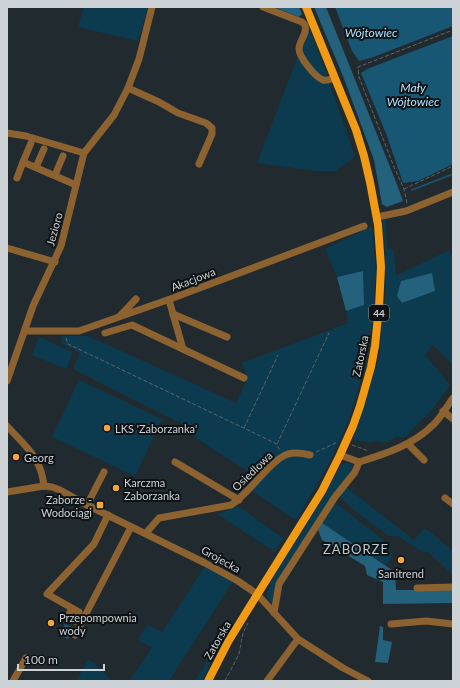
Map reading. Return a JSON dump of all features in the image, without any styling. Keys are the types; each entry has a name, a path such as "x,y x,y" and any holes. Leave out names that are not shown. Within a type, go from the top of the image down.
{"main road":[{"name":"Zatorska","path":"208,681 228,642 322,491 353,426 371,367 379,307 381,267 377,216 364,156 356,130 306,7"}],"street":[{"name":"Jezioro","path":"7,381 33,306 55,262 61,246 84,153 114,115 128,88 139,58 152,7"},
{"path":"263,7 302,22 305,26 306,32 299,46 301,57 323,80 335,78"},
{"path":"128,88 159,102 178,114 206,123 212,128 212,134 199,164"},
{"path":"7,133 26,136 84,153"},
{"path":"17,178 31,144"},
{"path":"36,167 44,149"},
{"path":"55,175 63,156"},
{"path":"23,162 76,185"},
{"path":"377,216 408,210 453,192"},
{"name":"Akacjowa","path":"25,331 79,331 169,300 364,226"},
{"path":"7,248 55,262"},
{"path":"118,318 136,298"},
{"path":"169,300 183,349"},
{"path":"173,314 227,337"},
{"path":"105,333 132,325 244,378"},
{"path":"340,455 358,462 408,444 420,437 434,424 453,398"},
{"path":"443,411 453,419"},
{"path":"7,426 34,455 43,472 44,486 7,492"},
{"path":"408,444 424,460"},
{"name":"Osiedlowa","path":"146,533 159,518 231,505 239,500 276,461 284,456 298,452 310,455"},
{"path":"175,462 239,500"},
{"path":"274,613 279,584 335,497 355,472 358,462"},
{"path":"87,505 104,472"},
{"name":"Grojecka","path":"44,486 60,490 220,571 257,594 298,639 343,668 368,681"},
{"path":"445,498 453,504"},
{"path":"72,608 47,594 94,544 108,515"},
{"path":"75,635 132,527"},
{"path":"417,588 453,587"},
{"path":"391,624 426,622 453,624"},
{"path":"267,681 298,639"},
{"path":"13,681 26,658"}],"path":[{"path":"408,210 404,189 361,81 358,67 453,30"},
{"path":"404,189 453,166"},
{"path":"65,331 68,344 277,445 284,456"},
{"path":"277,445 330,333"},
{"path":"244,428 278,355"},
{"path":"310,455 341,440"},
{"path":"350,444 369,451"},
{"path":"225,681 240,654 243,633 251,618"}],"shaded area":[{"path":"84,7 148,7 138,41 78,27"},
{"path":"274,7 299,7 302,14 299,17"},
{"path":"314,7 326,7 403,201 387,207 382,204 374,160 343,76"},
{"path":"310,31 355,157 335,171 316,171 257,163 307,33"},
{"path":"389,217 390,219 386,221 387,248 394,250 396,276 449,250 453,259 453,365 433,345 425,355 450,385 432,410 405,437 396,437 384,443 376,441 370,443 353,440 379,357 386,287 385,248 382,220"},
{"path":"372,226 376,272 372,323 364,369 350,416 342,435 328,465 297,519 294,519 252,491 252,474 182,429 184,425 73,369 80,353 61,343 62,336 88,336 236,403 248,378 242,363 348,323 346,311 364,305 363,271 337,277 325,249"},
{"path":"363,271 364,305 346,311 337,277"},
{"path":"432,273 435,291 402,303 397,296 401,281"},
{"path":"39,337 73,352 66,369 32,355"},
{"name":"LKS 'Zaborzanka'","path":"79,380 162,419 135,476 52,437"},
{"path":"346,463 351,464 353,469 333,495 276,585 272,605 268,600 267,595 271,585 269,584 324,496 341,465"},
{"path":"346,487 414,540 425,528 453,551 453,575 427,551 424,553 398,536 389,536 359,514 340,497"},
{"path":"337,504 382,539 385,544 384,546 393,555 386,566 322,523 333,505"},
{"path":"238,506 283,538 275,552 217,514"},
{"path":"322,523 395,572 396,590 453,590 453,603 383,604 383,582 367,575 365,566 322,540 318,530"},
{"path":"206,565 233,581 169,681 129,681 152,648 138,640 147,624 162,632"},
{"path":"380,626 383,627 383,640 392,642 388,663 375,662"},
{"path":"223,634 202,681 195,681"},
{"path":"89,659 112,681 76,681"}],"water":[{"name":"Wójtowiec","path":"335,7 453,7 453,26 371,58 359,61 352,51"},
{"name":"Mały Wójtowiec","path":"453,36 453,164 418,181 403,183 387,136 361,73 367,69"},
{"path":"65,624 74,628 68,639 59,635"}],"waterway":[{"path":"412,190 453,174"}],"place":[{"name":"LKS 'Zaborzanka'","path":"107,428"},
{"name":"Georg","path":"16,457"},
{"name":"Karczma Zaborzanka","path":"116,488"},
{"name":"Zaborze - Wodociągi","path":"100,505"},
{"name":"Sanitrend","path":"401,560"},
{"name":"Przepompownia wody","path":"51,623"}],"district":[{"name":"ZABORZE","path":"356,549"}]}
